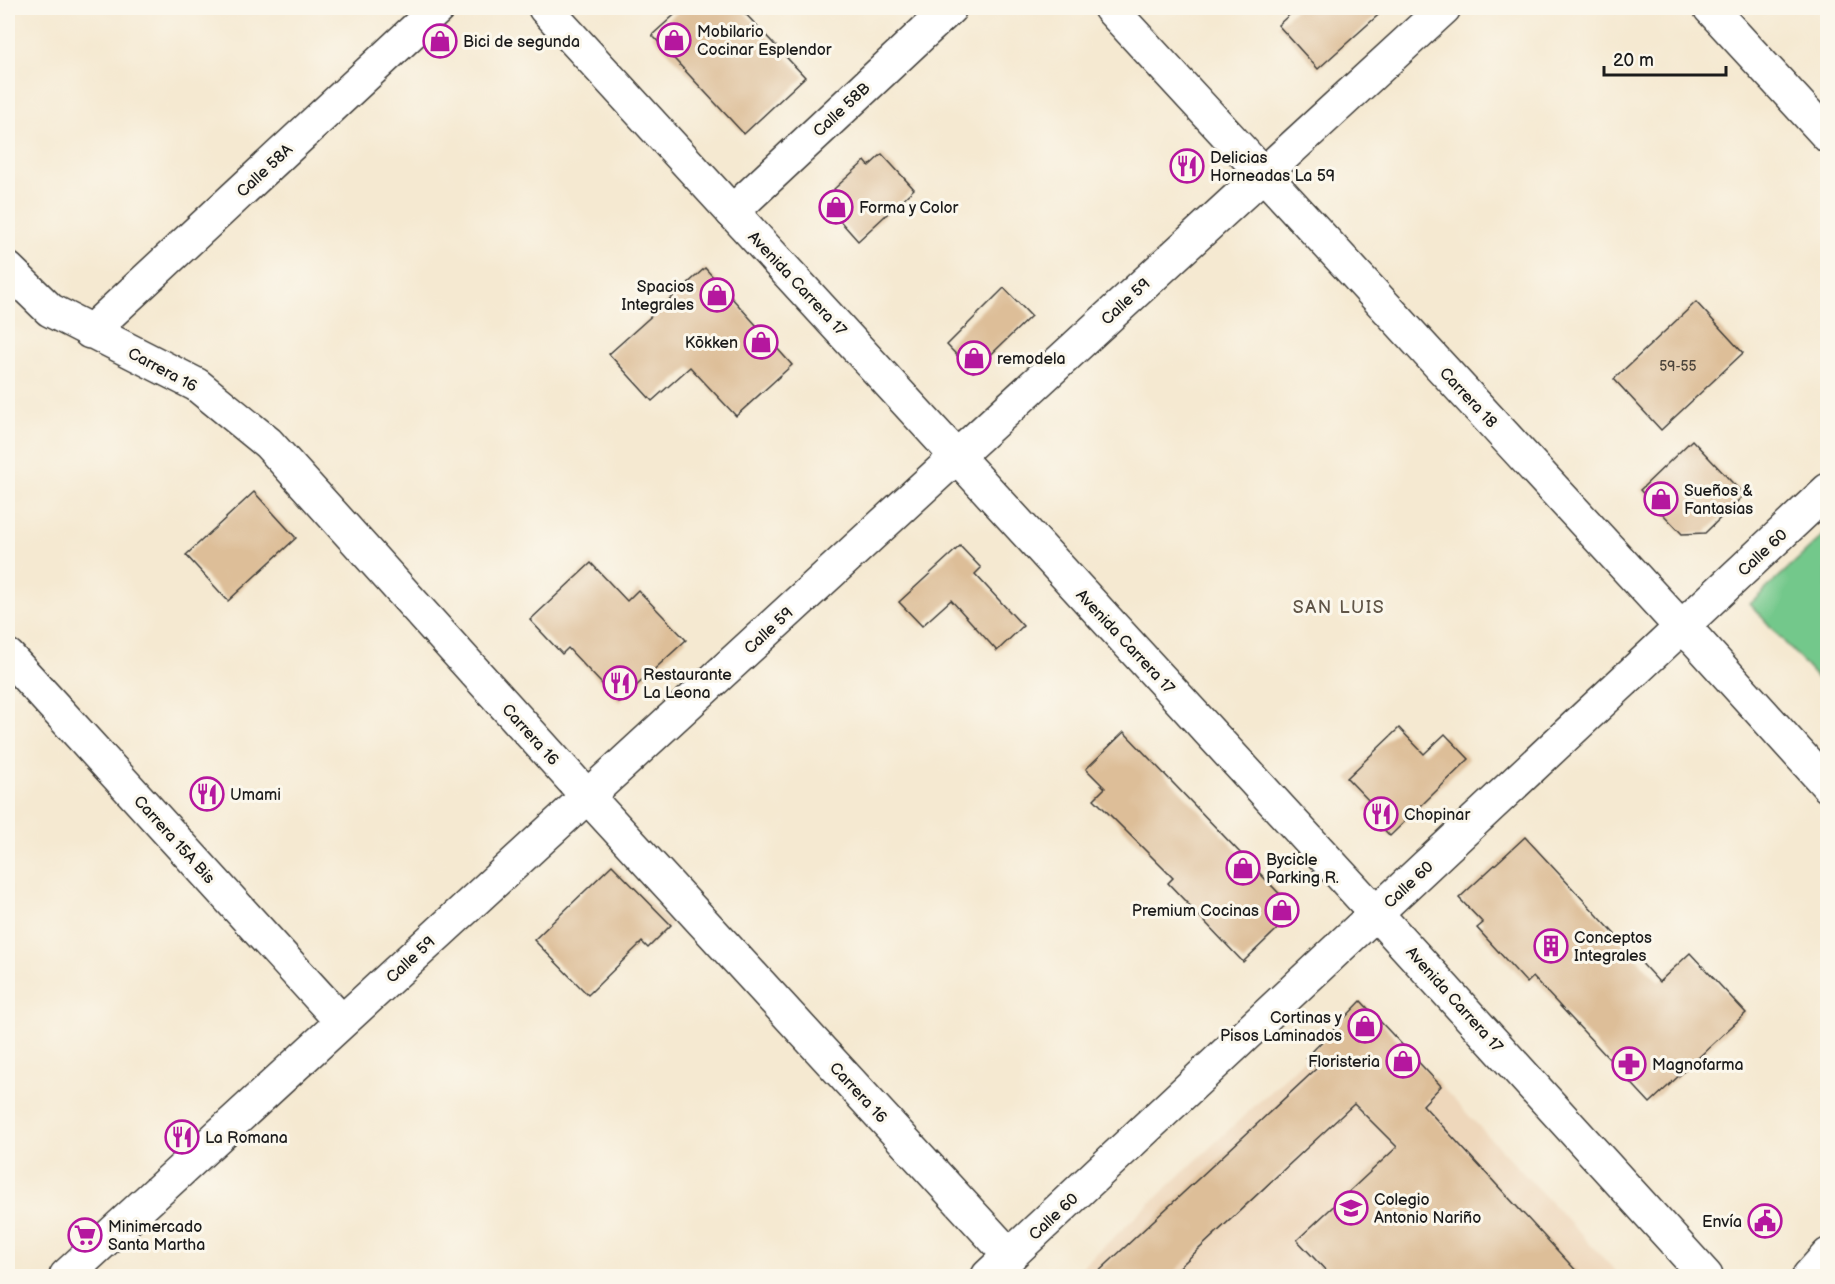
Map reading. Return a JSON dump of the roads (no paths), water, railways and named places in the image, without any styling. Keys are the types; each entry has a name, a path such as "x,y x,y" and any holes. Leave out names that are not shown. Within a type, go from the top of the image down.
{"street":[{"name":"Calle 58A","path":"90,332 438,8"},
{"name":"Avenida Carrera 17","path":"544,8 1376,913 1706,1276"},
{"name":"Calle 58B","path":"732,212 950,8"},
{"name":"Carrera 18","path":"1110,8 1681,627 1696,640 1827,786"},
{"name":"Calle 59","path":"66,1276 1444,8"},
{"path":"1710,8 1827,136"},
{"name":"Carrera 16","path":"8,269 50,310 197,385 268,443 587,796 999,1266"},
{"name":"Calle 60","path":"999,1266 1827,490"},
{"name":"Carrera 15A Bis","path":"8,656 342,1022"},
{"path":"1809,1276 1827,1255"}],"place":[{"name":"Mobilario Cocinar Esplendor","path":"674,40"},
{"name":"Bici de segunda","path":"440,41"},
{"name":"Delicias Horneadas La 59","path":"1187,166"},
{"name":"Forma y Color","path":"836,207"},
{"name":"Spacios Integrales","path":"717,295"},
{"name":"Kōkken","path":"761,342"},
{"name":"remodela","path":"974,358"},
{"name":"Sueños & Fantasias","path":"1661,499"},
{"name":"Restaurante La Leona","path":"620,683"},
{"name":"Umami","path":"207,794"},
{"name":"Chopinar","path":"1381,814"},
{"name":"Bycicle Parking R.","path":"1243,868"},
{"name":"Premium Cocinas","path":"1282,910"},
{"name":"Conceptos Integrales","path":"1551,946"},
{"name":"Cortinas y Pisos Laminados","path":"1365,1026"},
{"name":"Floristeria","path":"1403,1061"},
{"name":"Magnofarma","path":"1629,1064"},
{"name":"La Romana","path":"182,1137"},
{"name":"Colegio Antonio Nariño","path":"1351,1208"},
{"name":"Envía","path":"1765,1221"},
{"name":"Minimercado Santa Martha","path":"85,1235"}],"district":[{"name":"SAN LUIS","path":"1339,607"}]}
